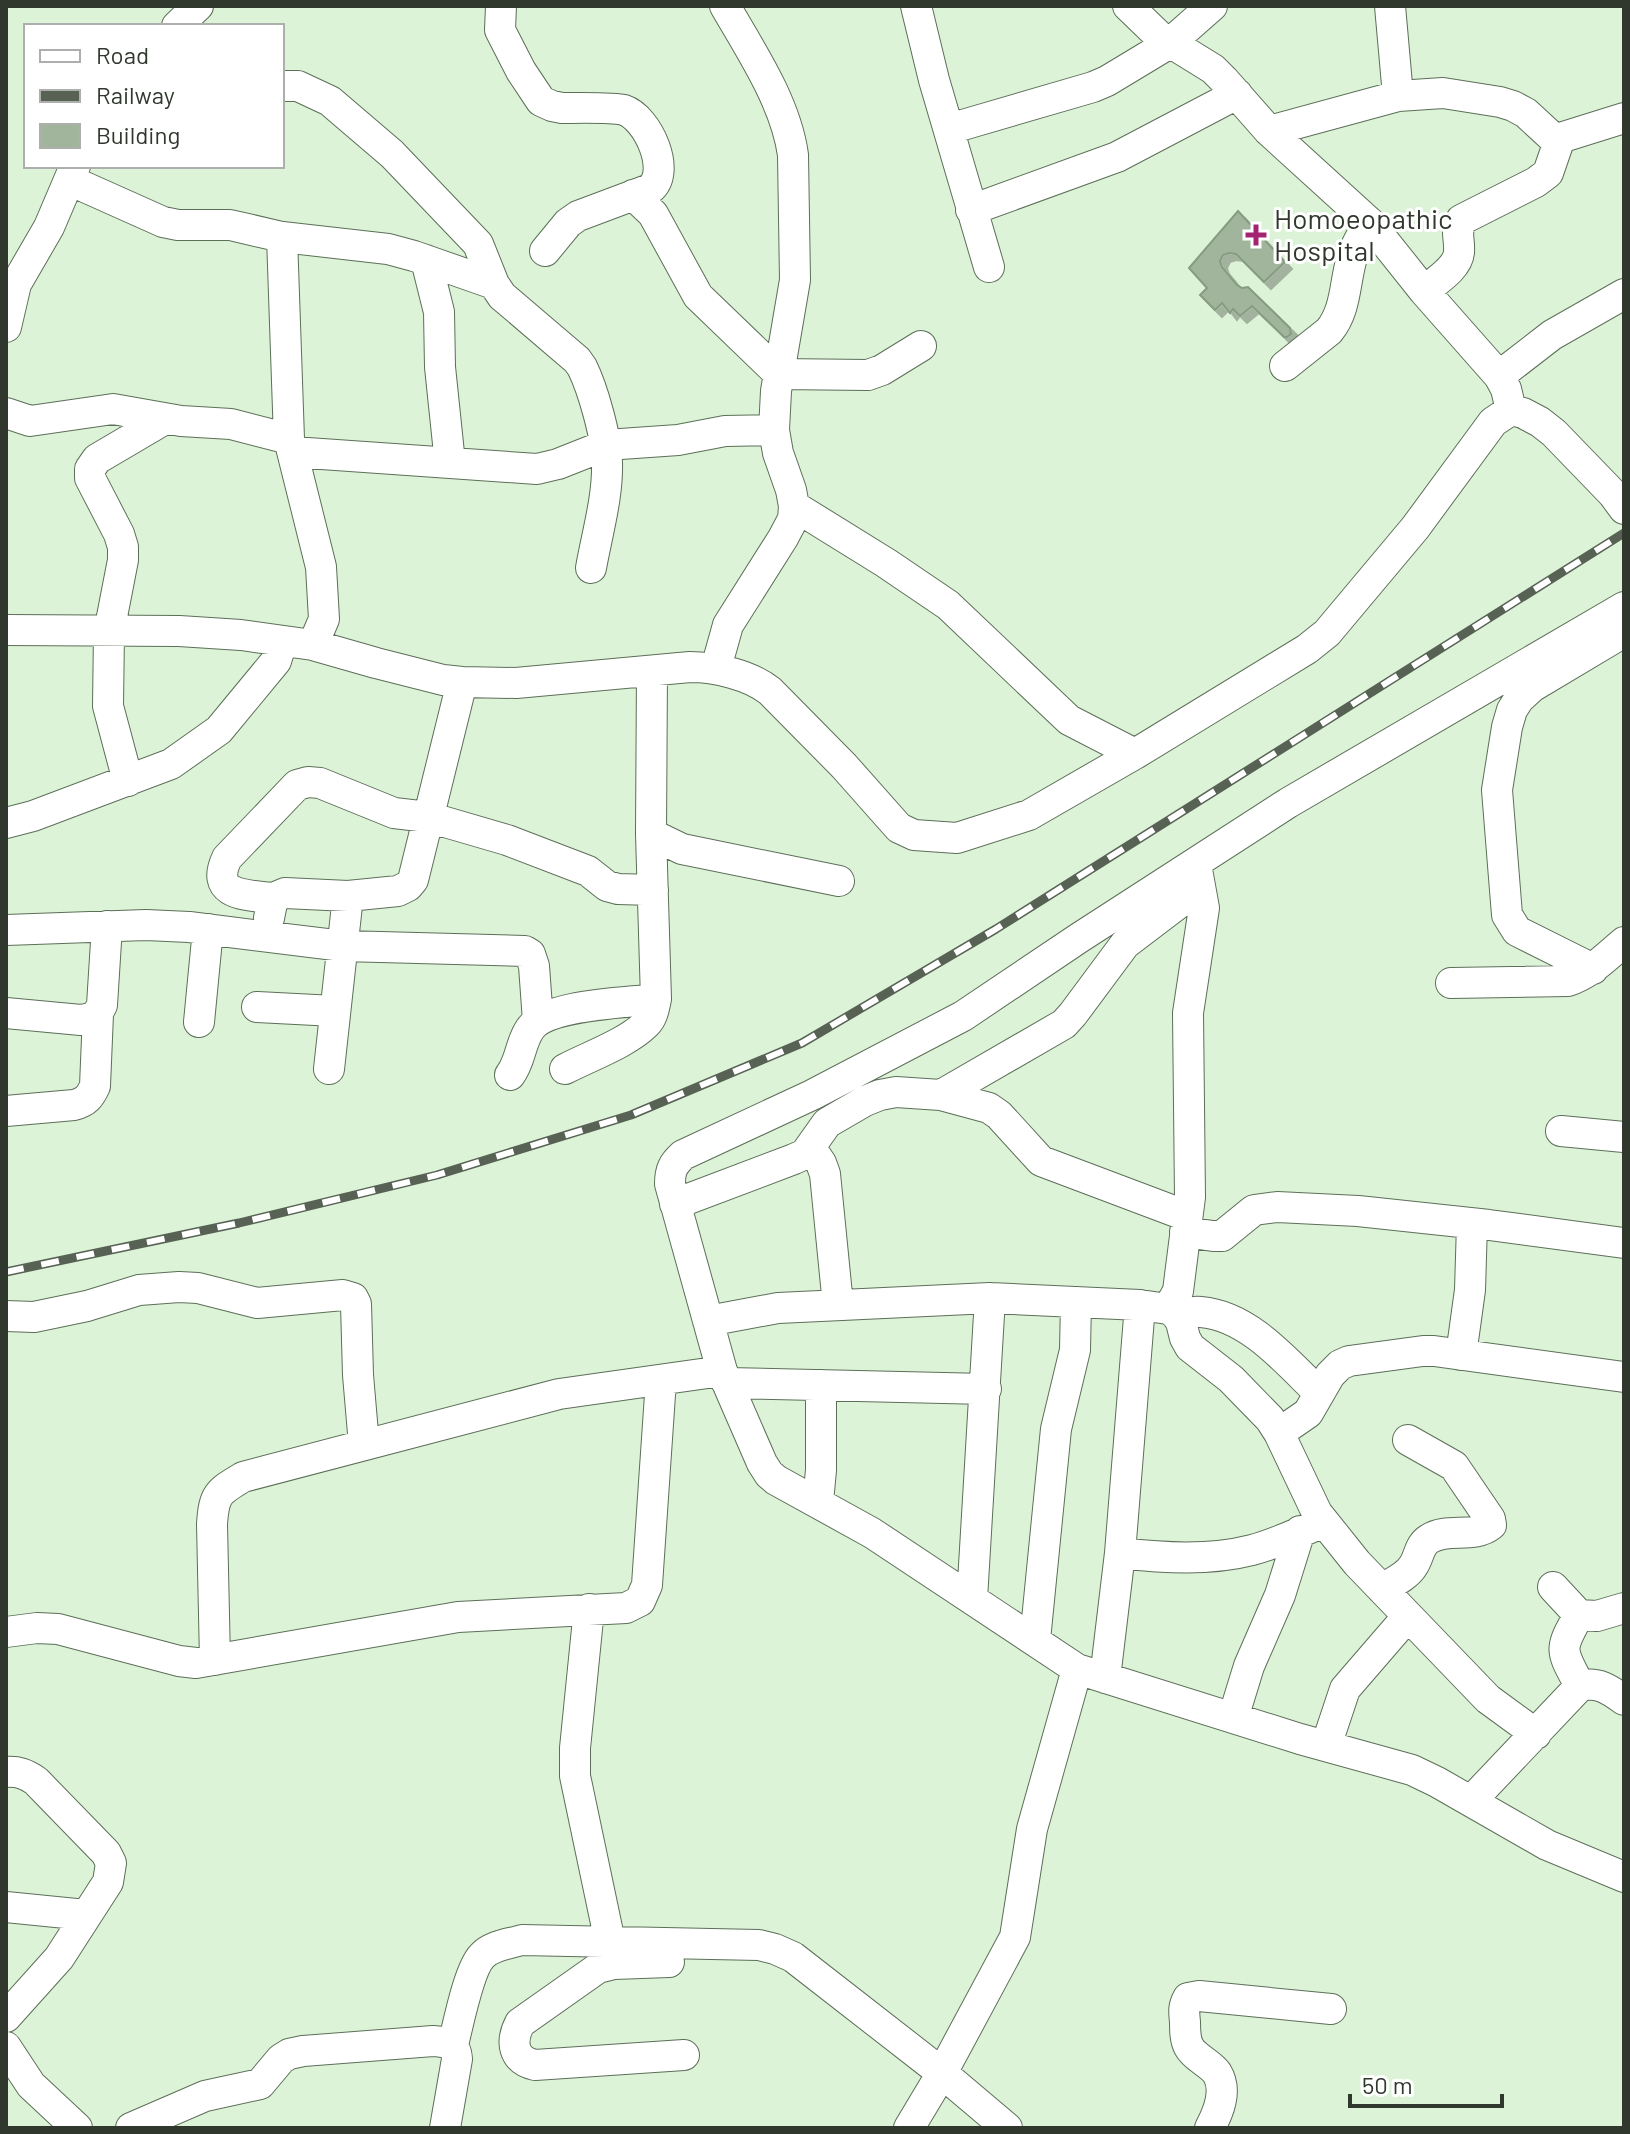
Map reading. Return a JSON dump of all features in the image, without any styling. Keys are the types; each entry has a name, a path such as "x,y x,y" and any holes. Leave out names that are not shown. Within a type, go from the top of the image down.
{"street":[{"path":"179,24 198,6"},
{"path":"501,6 500,30 505,43 541,101 562,108 624,110 640,123 654,143 659,176 656,184 578,216 568,223 545,251"},
{"path":"716,668 728,625 783,538 793,519 794,506 774,430 776,391 795,280 792,148 768,80 725,6"},
{"path":"916,6 989,267"},
{"path":"1128,6 1158,35 1213,69 1269,131 1369,222 1424,291 1499,376 1511,410"},
{"path":"949,129 1093,87 1170,43 1212,6"},
{"path":"1390,6 1398,96"},
{"path":"284,86 298,86 330,101 392,154 478,244 502,296 582,367 606,445 606,484 591,568"},
{"path":"1269,131 1398,96 1443,93 1500,102 1526,113 1552,137 1560,138 1624,118"},
{"path":"971,210 1117,157 1237,94"},
{"path":"1424,291 1457,261 1460,251 1457,228 1461,220 1548,173 1560,138"},
{"path":"6,327 16,284 49,227 72,173 163,222 230,225 282,237 388,249 494,284"},
{"path":"633,195 653,214 698,296 779,374 868,375 921,346"},
{"path":"1285,366 1335,324 1354,252 1369,222"},
{"path":"282,237 291,446 321,567 324,619 313,645"},
{"path":"426,260 439,312 440,367 450,463"},
{"path":"1499,376 1552,335 1624,294"},
{"path":"6,413 30,421 113,409 165,419 231,424 291,446 537,469 606,445 678,440 725,431 774,430"},
{"path":"6,630 231,634 313,645 443,680 462,682 516,683 690,667 716,668 756,682 770,691 844,766 899,828 914,835 957,838 1019,819 1135,754 1307,649 1327,633 1426,515 1493,422 1511,410 1540,422 1554,433 1620,496"},
{"path":"128,781 108,706 109,632 123,547 95,490 90,469 97,459 165,419"},
{"path":"794,506 948,605 1069,720 1135,754"},
{"path":"941,1095 1064,1024 1125,944 1198,876 1288,803 1624,607"},
{"path":"1593,969 1517,931 1512,925 1507,915 1497,790 1507,727 1519,699 1532,687 1624,632"},
{"path":"6,823 33,816 171,764 219,730 276,661 282,642"},
{"path":"565,1069 627,1037 646,1024 653,1014 656,999 651,834 652,671"},
{"path":"462,682 428,817 413,880 408,886 398,891 348,896 285,893 273,898 228,889 222,868 227,858 297,785 308,782 320,783 394,813 428,817 507,840 588,871 607,886 653,890"},
{"path":"651,834 682,849 839,881"},
{"path":"1198,876 1079,938 963,1016 812,1095 683,1155 674,1164 670,1184 724,1377 769,1474 776,1480 872,1533 1091,1673 1412,1770 1547,1845 1624,1877"},
{"path":"909,2128 1015,1937 1032,1829 1091,1673 1120,1553 1161,1309 1178,1291 1190,1197 1188,1013 1204,921 1198,876"},
{"path":"329,1069 348,896"},
{"path":"266,936 273,898"},
{"path":"6,930 146,925 208,929 343,946 525,951 530,954 534,966 538,1021"},
{"path":"6,1111 74,1105 85,1102 91,1095 95,1086 107,926"},
{"path":"199,1022 208,929"},
{"path":"1451,983 1568,981 1593,969 1624,942"},
{"path":"510,1075 529,1029 538,1021 568,1009 656,999"},
{"path":"257,1007 335,1011"},
{"path":"6,1013 81,1020 92,1019 98,1014"},
{"path":"675,1204 805,1154 827,1123 865,1101 896,1092 941,1095 989,1108 1041,1161 1186,1224 1222,1236 1254,1210 1277,1207 1358,1211 1624,1243"},
{"path":"1561,1131 1624,1137"},
{"path":"810,1147 825,1174 838,1305"},
{"path":"1461,1355 1470,1290 1472,1224"},
{"path":"6,1316 34,1317 87,1306 139,1290 179,1287 198,1288 257,1303 343,1295 353,1298 356,1304 364,1445"},
{"path":"708,1321 778,1308 990,1298 1202,1312 1216,1315 1257,1335 1319,1393"},
{"path":"972,1599 990,1298"},
{"path":"1035,1640 1056,1429 1075,1350 1076,1302"},
{"path":"1161,1309 1190,1347 1246,1393 1270,1419 1279,1433 1311,1527 1382,1589 1488,1699 1536,1734"},
{"path":"1279,1433 1304,1417 1335,1368 1349,1361 1423,1351 1624,1377"},
{"path":"215,1660 213,1504 222,1490 243,1477 559,1394 661,1380 724,1377 821,1385 986,1389"},
{"path":"6,1632 58,1629 196,1663 458,1617 626,1608 640,1601 647,1585 661,1380"},
{"path":"818,1502 821,1385"},
{"path":"1382,1589 1409,1572 1422,1545 1429,1538 1485,1530 1491,1525 1454,1466 1408,1440"},
{"path":"1120,1553 1168,1559 1222,1556 1256,1550 1311,1527"},
{"path":"1233,1718 1249,1666 1311,1527"},
{"path":"1553,1587 1579,1615 1597,1616 1624,1608"},
{"path":"589,1609 575,1776 610,1942"},
{"path":"1579,1615 1563,1649 1580,1686"},
{"path":"1326,1746 1345,1689 1408,1616"},
{"path":"1471,1801 1580,1686 1601,1685 1624,1700"},
{"path":"6,1772 26,1774 36,1781 106,1853 111,1863 108,1882 59,1958 6,2017"},
{"path":"6,1907 86,1915"},
{"path":"453,2045 471,1976 481,1957 496,1947 522,1940 759,1945 793,1957 1007,2128"},
{"path":"684,2055 535,2065 524,2062 517,2054 515,2033 520,2023 598,1968 614,1964 706,1959 725,1944"},
{"path":"1210,2128 1221,2101 1220,2083 1217,2073 1189,2048 1183,2007 1188,1998 1199,1996 1331,2009"},
{"path":"131,2128 205,2096 260,2084 289,2054 433,2041 453,2045 456,2051 445,2128"},
{"path":"6,2047 31,2085 77,2128"}],"building":[{"path":"1238,211 1285,262 1264,282 1236,254 1223,255 1220,261 1222,267 1237,285 1248,287 1290,328 1291,334 1287,337 1252,306 1240,316 1233,309 1230,313 1222,303 1215,310 1200,295 1207,288 1189,268"}],"railway":[{"path":"6,1272 239,1223 437,1175 631,1115 802,1043 996,929 1624,533"}],"place":[{"name":"Homoeopathic Hospital","path":"1256,235"}]}
